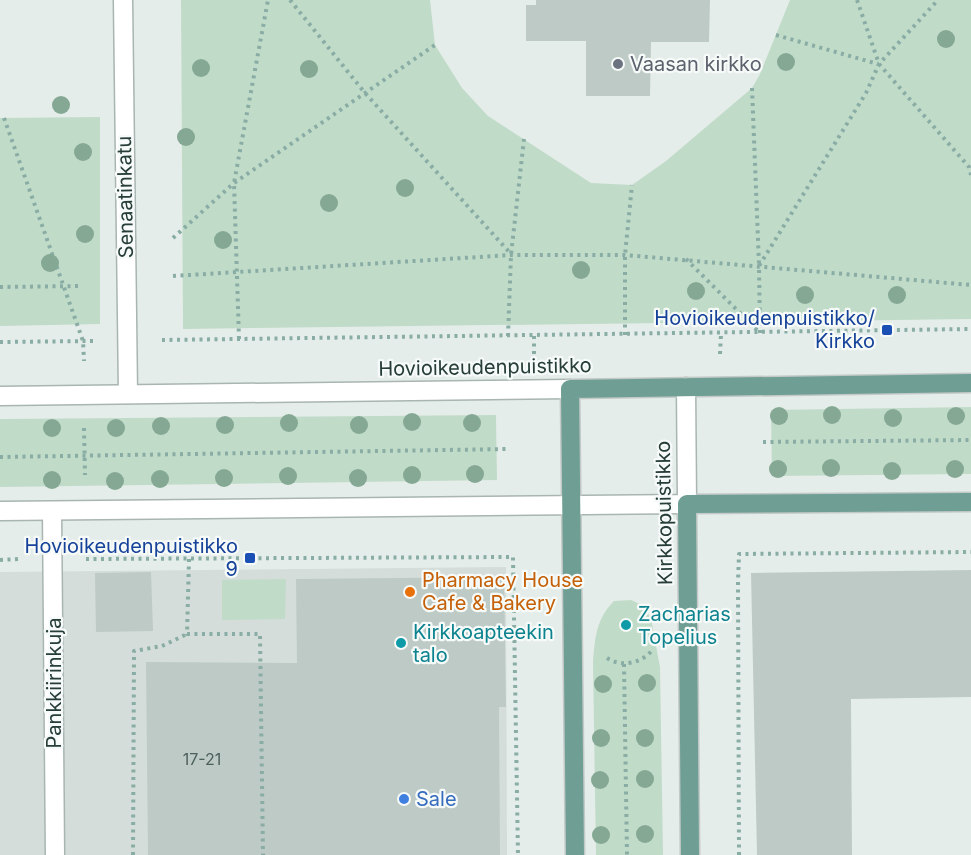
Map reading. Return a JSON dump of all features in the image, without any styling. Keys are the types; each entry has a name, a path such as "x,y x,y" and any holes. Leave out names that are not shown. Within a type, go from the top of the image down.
{"main road":[{"name":"Hovioikeudenpuistikko","path":"570,389 971,383"},
{"path":"570,389 575,855"},
{"path":"687,504 971,502"},
{"name":"Kirkkopuistikko","path":"687,504 690,855"}],"street":[{"name":"Senaatinkatu","path":"123,0 128,394"},
{"name":"Kirkkopuistikko","path":"686,387 687,504"},
{"name":"Hovioikeudenpuistikko","path":"0,396 570,389"},
{"path":"0,511 687,504"},
{"name":"Pankkiirinkuja","path":"52,511 55,855"}],"path":[{"path":"239,339 234,183 268,0"},
{"path":"290,0 365,93 511,255"},
{"path":"857,0 879,64 969,167 971,175"},
{"path":"759,266 866,93 879,64 938,0"},
{"path":"776,35 879,64"},
{"path":"173,238 234,183 435,45"},
{"path":"752,88 760,333"},
{"path":"4,118 83,341 88,560"},
{"path":"508,336 511,255 524,139"},
{"path":"626,335 625,255 632,185"},
{"path":"173,276 511,255 625,255 971,285"},
{"path":"686,259 760,333"},
{"path":"0,287 82,286"},
{"path":"0,342 971,329"},
{"path":"763,442 971,440"},
{"path":"0,456 508,449"},
{"path":"739,855 739,554 971,552"},
{"path":"0,560 513,557 518,855"},
{"path":"187,634 189,559"},
{"path":"133,855 134,651 162,646 187,634 261,634 263,855"},
{"path":"624,664 627,855"}],"shaded area":[{"path":"506,567 507,855 0,855 0,572"}],"green space":[{"path":"181,0 430,0 435,45 462,88 488,116 591,183 632,185 666,161 752,88 790,0 971,0 971,319 183,329"},
{"path":"100,117 100,324 0,326 0,118"},
{"path":"971,407 971,474 772,476 771,410"},
{"path":"496,415 497,480 0,487 0,419"},
{"path":"286,579 285,619 222,620 222,580"},
{"path":"631,600 644,606 651,619 660,667 663,855 596,855 593,662 595,645 600,622 608,608 614,601"}],"building":[{"name":"Vaasan kirkko","path":"536,0 710,0 709,42 651,42 650,96 586,96 586,41 526,41 526,5 536,5"},
{"path":"971,570 971,697 851,699 852,855 757,855 751,573"},
{"path":"151,572 153,631 96,632 95,573"},
{"path":"504,577 506,707 499,707 500,855 148,855 146,662 297,663 296,579"}],"place":[{"name":"Vaasan kirkko","path":"618,64"},
{"name":"Hovioikeudenpuistikko/ Kirkko","path":"887,330"},
{"name":"Hovioikeudenpuistikko 9","path":"250,558"},
{"name":"Pharmacy House Cafe & Bakery","path":"410,592"},
{"name":"Zacharias Topelius","path":"626,625"},
{"name":"Kirkkoapteekin talo","path":"401,643"},
{"name":"Sale","path":"404,799"}]}
